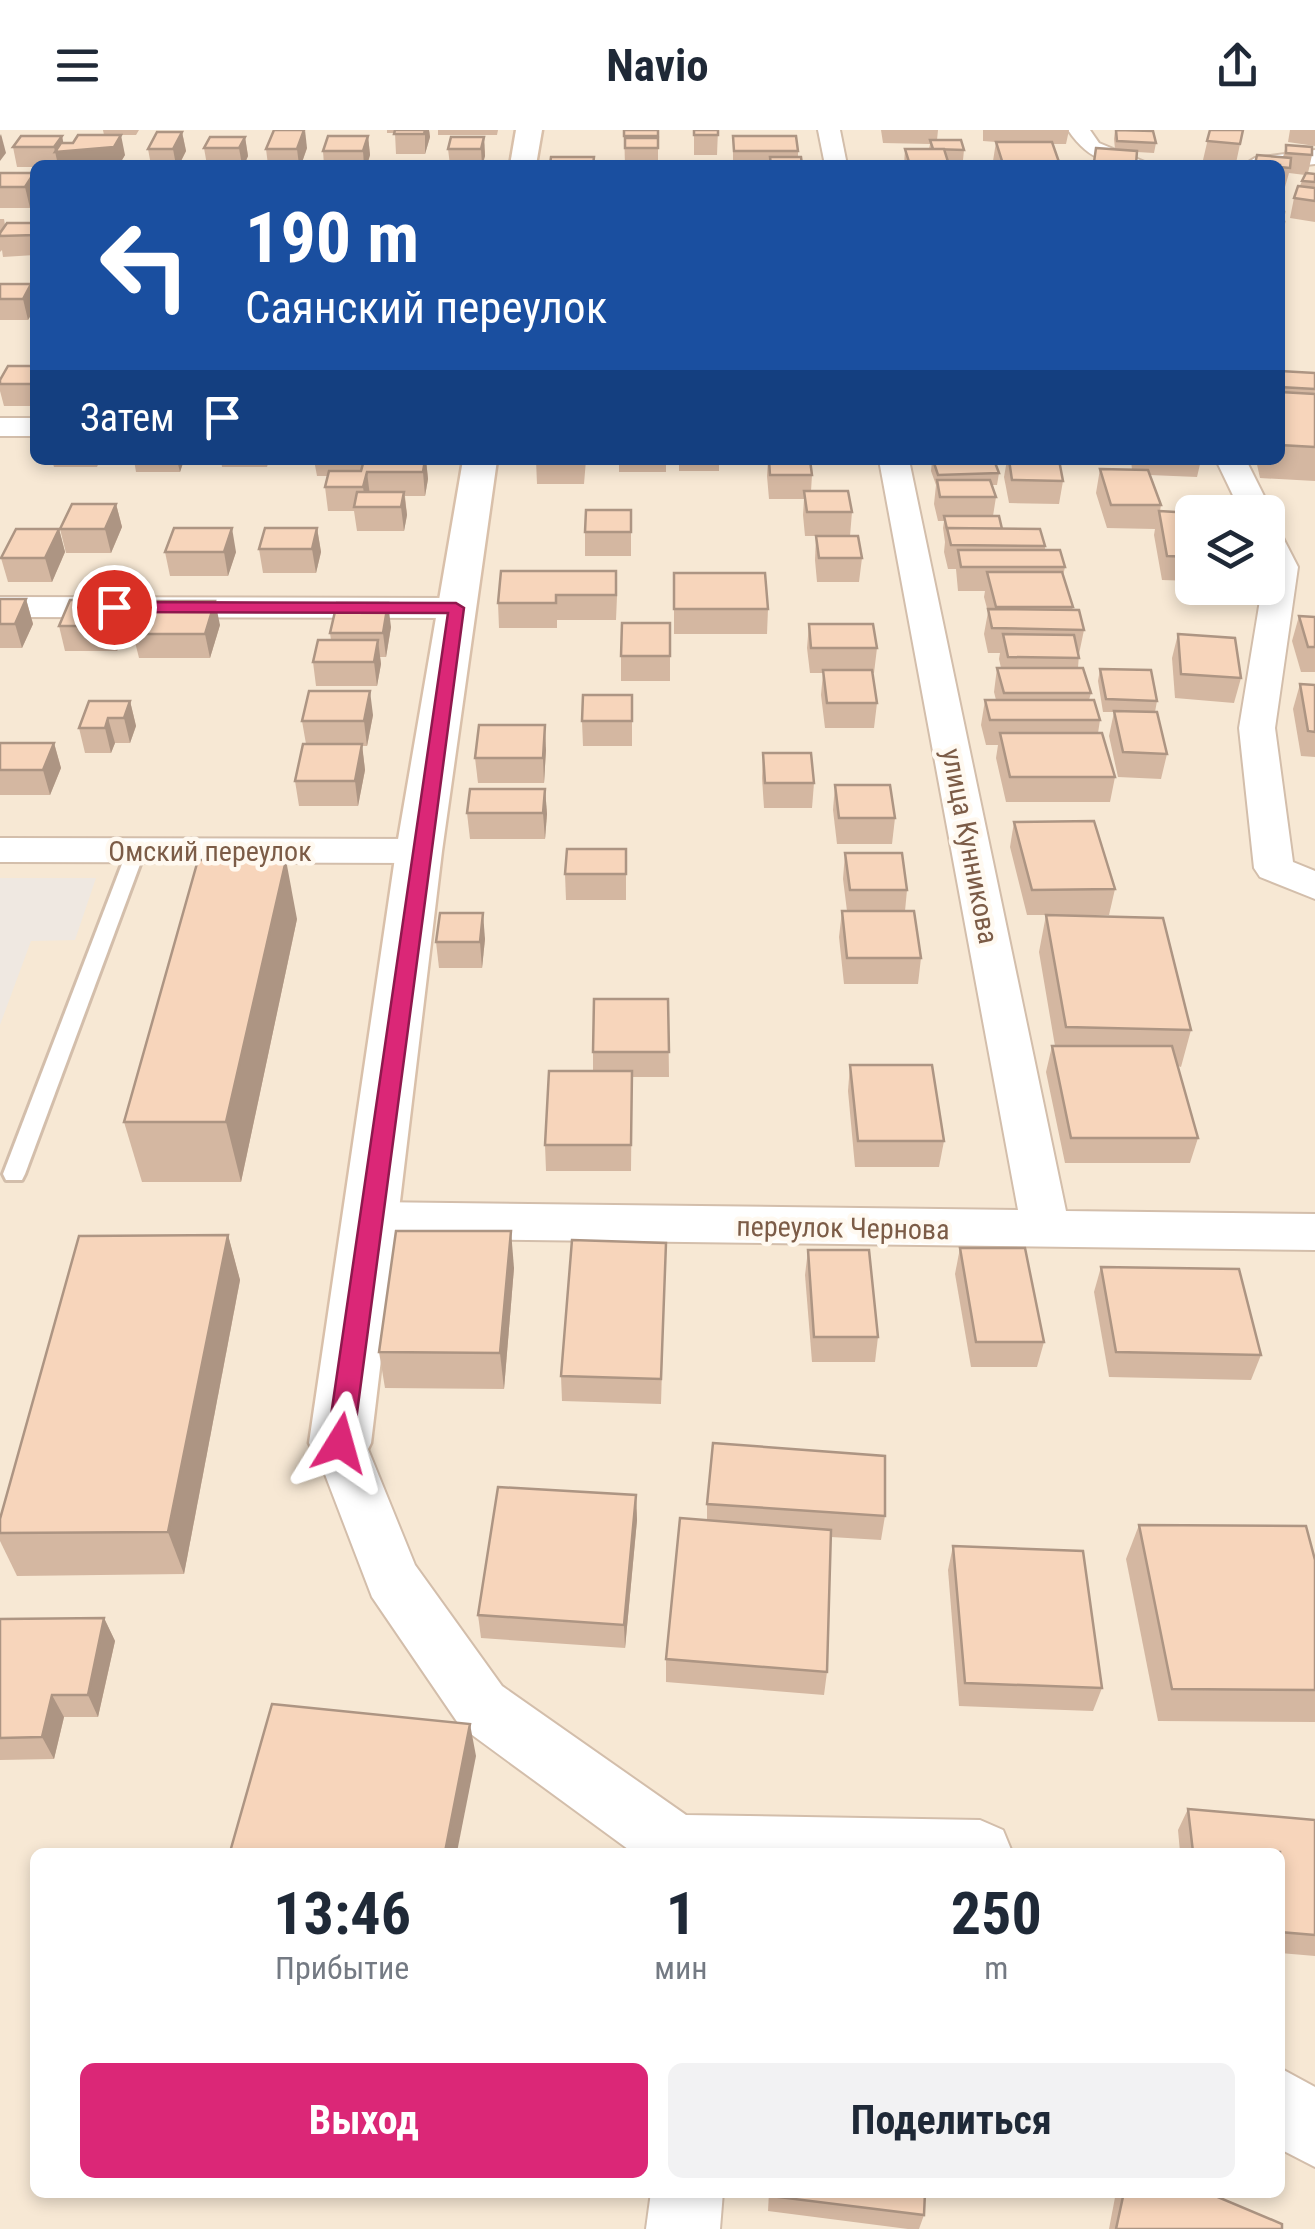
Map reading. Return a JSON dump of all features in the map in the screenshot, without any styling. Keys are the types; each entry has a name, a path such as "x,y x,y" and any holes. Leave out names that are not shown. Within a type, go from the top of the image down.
{"street":[{"path":"524,160 529,130"},
{"path":"829,130 835,160"},
{"path":"1083,148 1124,160"},
{"path":"1285,160 1315,156"},
{"path":"0,427 30,428"},
{"path":"479,465 419,850 340,1443 392,1579 481,1706 675,1848"},
{"name":"улица Кунникова","path":"895,465 1046,1231"},
{"path":"1233,465 1248,495"},
{"path":"1276,605 1257,728 1274,868 1315,886"},
{"path":"0,607 456,608"},
{"name":"Омский переулок","path":"0,850 419,850"},
{"name":"переулок Чернова","path":"371,1220 1315,1232"},
{"path":"1285,2107 1315,2132"},
{"path":"683,2229 686,2198"}],"lane":[{"path":"14,1174 136,851"}],"shaded area":[{"path":"0,130 1315,130 1315,2229 0,2229"},
{"path":"0,878 96,878 75,940 31,941 0,1025"}],"building":[{"path":"274,130 304,130 297,149 266,149"},
{"path":"395,130 425,130 424,134 394,134"},
{"path":"624,130 658,130 658,136 624,136"},
{"path":"694,130 718,130 718,135 694,135"},
{"path":"1116,130 1153,131 1156,143 1117,141"},
{"path":"1210,130 1243,130 1240,144 1207,141"},
{"path":"157,132 182,132 173,149 148,149"},
{"path":"78,135 121,135 114,147 55,152 61,143 73,143"},
{"path":"21,136 62,136 54,147 13,147"},
{"path":"328,136 368,136 363,151 323,151"},
{"path":"733,136 796,136 798,151 734,151"},
{"path":"210,137 245,137 239,148 204,148"},
{"path":"451,137 484,137 481,149 448,149"},
{"path":"625,138 658,138 658,148 625,148"},
{"path":"930,140 961,140 964,150 933,149"},
{"path":"996,142 1052,142 1058,160 1002,160"},
{"path":"1286,145 1312,147 1312,155 1286,153"},
{"path":"1096,148 1137,151 1136,160 1094,160"},
{"path":"905,149 944,149 947,160 908,160"},
{"path":"1257,155 1291,158 1290,168 1285,168 1285,160 1256,160"},
{"path":"551,157 594,157 594,160 551,160"},
{"path":"770,157 801,160 770,160"},
{"path":"0,173 30,173 25,187 0,187"},
{"path":"1306,173 1315,174 1315,182 1302,181"},
{"path":"1298,186 1315,188 1315,201 1294,198"},
{"path":"7,223 30,223 30,235 0,233"},
{"path":"0,284 30,284 23,299 0,299"},
{"path":"8,366 30,366 30,384 0,384"},
{"path":"1285,371 1315,373 1315,389 1285,387"},
{"path":"1285,392 1315,394 1315,447 1285,445"},
{"path":"363,465 424,465 423,472 367,472 363,487 325,487 329,471 361,471"},
{"path":"769,465 811,465 812,475 770,475"},
{"path":"935,465 996,465 999,473 938,475"},
{"path":"1010,465 1060,465 1063,481 1012,480"},
{"path":"1100,469 1148,470 1161,505 1111,505"},
{"path":"937,480 990,480 996,497 940,497"},
{"path":"804,491 848,491 852,512 807,512"},
{"path":"357,492 404,492 401,507 354,507"},
{"path":"72,504 116,504 105,529 60,529"},
{"path":"586,510 631,510 631,532 585,532"},
{"path":"1159,511 1175,512 1175,556 1167,556"},
{"path":"944,516 999,516 1002,529 947,529"},
{"path":"174,528 232,528 224,552 165,552"},
{"path":"265,528 317,528 312,549 259,549"},
{"path":"947,528 1040,529 1045,546 951,545"},
{"path":"16,529 59,529 45,558 1,558"},
{"path":"816,536 858,536 862,558 819,558"},
{"path":"958,550 1060,550 1065,567 961,567"},
{"path":"501,571 616,571 616,595 556,595 556,603 498,603"},
{"path":"987,572 1062,572 1073,607 996,607"},
{"path":"674,573 765,573 768,609 674,609"},
{"path":"0,599 26,599 15,624 0,624"},
{"path":"70,600 121,600 111,626 59,626"},
{"path":"146,601 215,601 205,634 133,634"},
{"path":"337,603 388,603 383,633 330,633"},
{"path":"988,609 1079,610 1084,630 992,628"},
{"path":"1299,616 1315,617 1315,647 1308,647"},
{"path":"622,623 670,623 670,656 621,656"},
{"path":"809,624 873,624 877,648 811,648"},
{"path":"1003,634 1074,635 1079,658 1008,657"},
{"path":"1178,634 1235,638 1241,678 1181,674"},
{"path":"318,640 378,640 374,662 313,662"},
{"path":"997,668 1083,668 1091,693 1004,693"},
{"path":"1100,669 1151,670 1157,701 1106,699"},
{"path":"823,670 872,670 877,703 827,703"},
{"path":"1300,684 1315,685 1315,732 1308,731"},
{"path":"309,691 370,691 364,721 302,721"},
{"path":"583,695 632,695 632,721 582,721"},
{"path":"985,700 1094,700 1100,720 990,720"},
{"path":"89,701 130,701 124,718 108,718 105,728 79,728"},
{"path":"1114,711 1157,712 1167,754 1123,752"},
{"path":"479,725 545,725 543,758 475,758"},
{"path":"1000,733 1102,733 1115,777 1010,777"},
{"path":"0,743 54,743 43,770 0,770"},
{"path":"303,744 362,744 355,781 295,781"},
{"path":"763,753 811,753 814,783 765,783"},
{"path":"835,785 890,785 895,818 839,818"},
{"path":"470,789 545,789 543,813 467,813"},
{"path":"1094,821 1115,889 1032,890 1014,822"},
{"path":"567,849 626,849 626,874 565,874"},
{"path":"845,853 902,853 907,890 850,890"},
{"path":"198,860 286,860 226,1122 124,1122"},
{"path":"842,911 914,911 921,958 847,958"},
{"path":"440,913 483,913 480,942 436,942"},
{"path":"1046,915 1163,918 1191,1030 1066,1027"},
{"path":"594,999 668,999 669,1052 593,1052"},
{"path":"1052,1046 1172,1046 1198,1138 1071,1138"},
{"path":"850,1065 932,1065 944,1141 858,1141"},
{"path":"549,1071 632,1071 631,1145 545,1145"},
{"path":"396,1231 511,1231 500,1353 379,1352"},
{"path":"228,1235 168,1532 0,1533 0,1519 79,1236"},
{"path":"572,1240 666,1243 661,1379 561,1376"},
{"path":"960,1248 1025,1248 1044,1342 976,1342"},
{"path":"808,1250 869,1250 878,1337 814,1337"},
{"path":"1101,1267 1239,1269 1261,1355 1116,1352"},
{"path":"713,1443 885,1456 885,1516 707,1504"},
{"path":"498,1487 636,1495 624,1625 478,1615"},
{"path":"680,1518 831,1530 827,1672 666,1659"},
{"path":"1139,1525 1306,1526 1315,1560 1315,1690 1172,1689"},
{"path":"953,1546 1083,1551 1102,1688 965,1683"},
{"path":"104,1618 88,1695 52,1695 42,1737 0,1738 0,1619"},
{"path":"272,1704 470,1724 446,1848 231,1848"},
{"path":"1188,1809 1315,1820 1315,1935 1285,1932 1285,1848 1193,1848"},
{"path":"786,2198 925,2198 924,2215"},
{"path":"1123,2198 1220,2198 1282,2224 1282,2229 1116,2229"}],"route":[{"path":"114,607 456,608 419,850 340,1443"}]}
